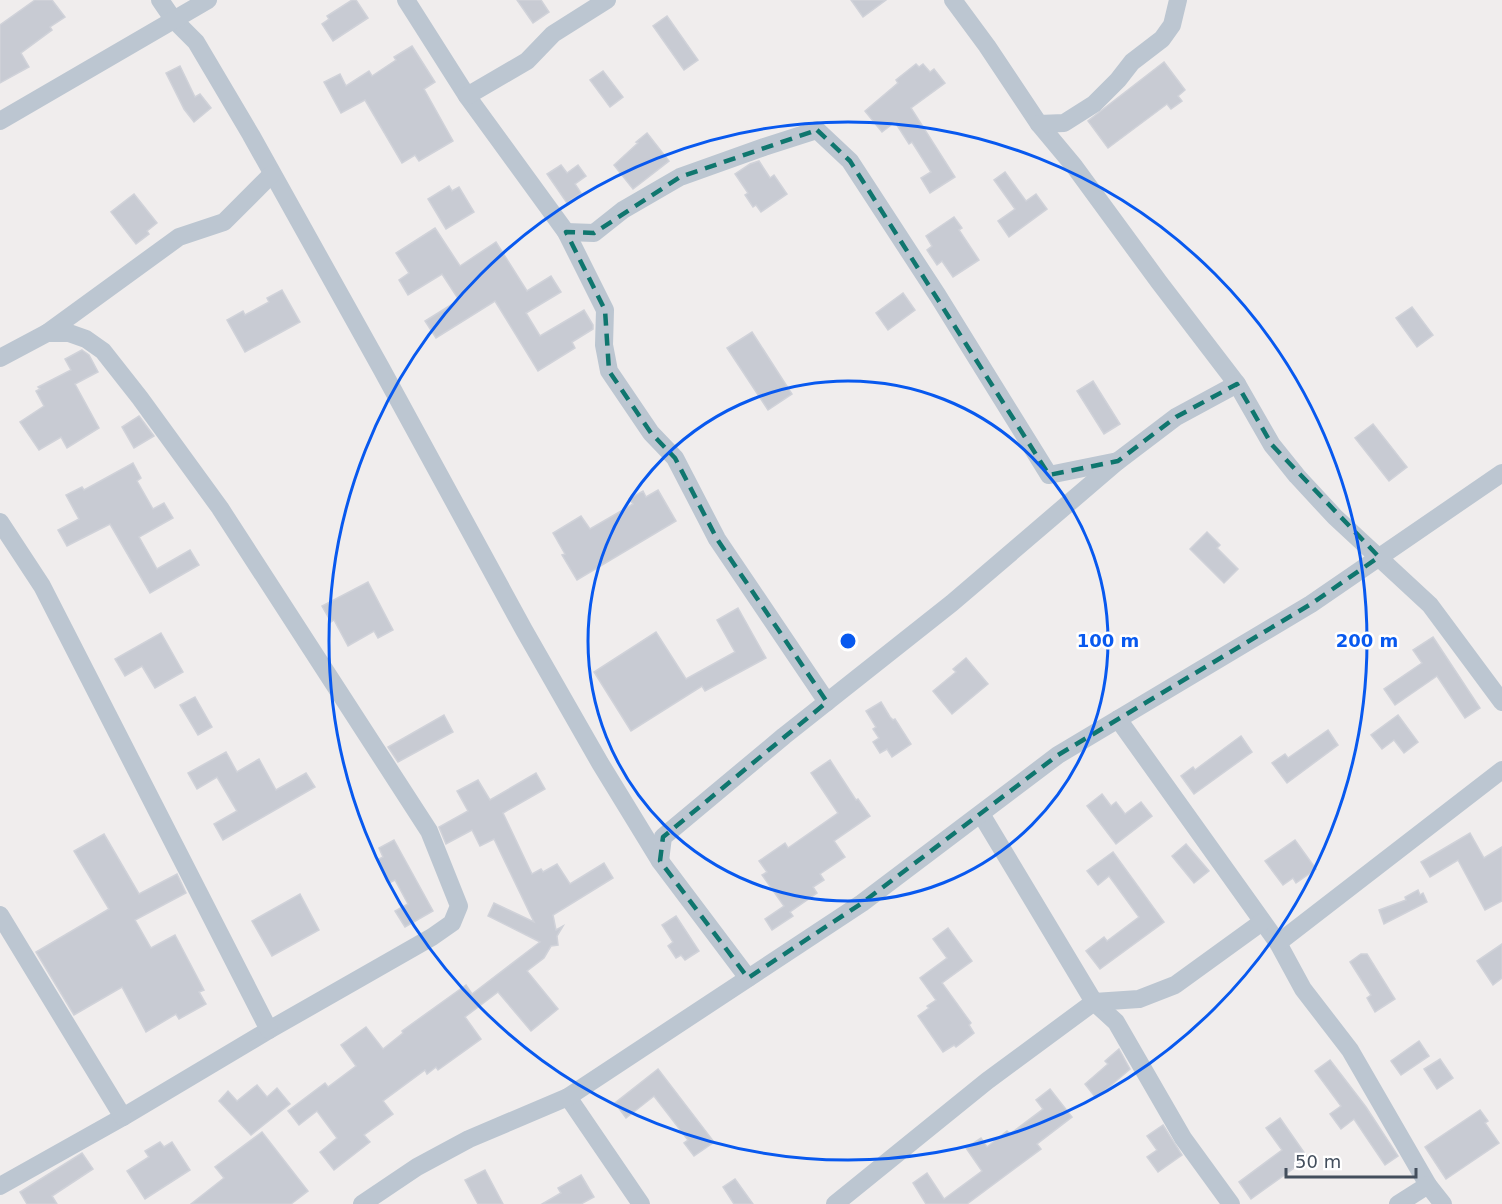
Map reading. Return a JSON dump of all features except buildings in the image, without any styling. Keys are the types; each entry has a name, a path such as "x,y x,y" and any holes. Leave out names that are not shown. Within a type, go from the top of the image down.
{"street":[{"path":"160,0 173,19 196,42 381,368 524,630 660,861 748,978"},
{"path":"0,122 208,0"},
{"path":"405,0 468,96 566,232 605,310 604,345 609,371 651,433 675,458 717,539 827,702"},
{"path":"468,96 527,61 553,34 607,0"},
{"path":"953,0 1039,124 1074,166 1159,282 1238,384 1278,453 1335,517 1430,605 1502,702"},
{"path":"1039,124 1064,123 1094,104 1118,80 1131,62 1162,39 1172,25 1178,0"},
{"path":"566,232 594,233 623,210 680,177 817,130 850,161 938,296 1049,474 1118,461"},
{"path":"0,358 47,333 179,237 224,222 272,174"},
{"path":"0,1186 123,1117 439,932 452,924 459,906 429,831 220,508 174,444 103,351 86,339 69,333 47,333"},
{"path":"660,861 663,837 784,736 952,603 1118,461 1176,417 1238,384"},
{"path":"362,1204 417,1167 458,1145 568,1097 862,903 1058,755 1311,604 1502,473"},
{"path":"0,522 42,586 269,1030"},
{"path":"1119,719 1278,943 1303,989 1350,1050 1428,1185 1443,1204"},
{"path":"1278,943 1502,770"},
{"path":"981,814 1094,1002 1116,1022 1183,1138 1231,1204"},
{"path":"0,915 123,1117"},
{"path":"845,1201 987,1081 1094,1002 1139,999 1175,985 1262,922"},
{"path":"568,1097 641,1204"},
{"path":"1398,1204 1428,1185"}],"highlighted area":[{"path":"817,130 850,161 1049,475 1118,461 1176,417 1237,384 1272,445 1379,557 1311,604 1058,755 862,903 748,978 660,861 663,837 827,702 717,539 675,458 651,433 609,371 605,310 566,232 594,233 680,177"}]}
